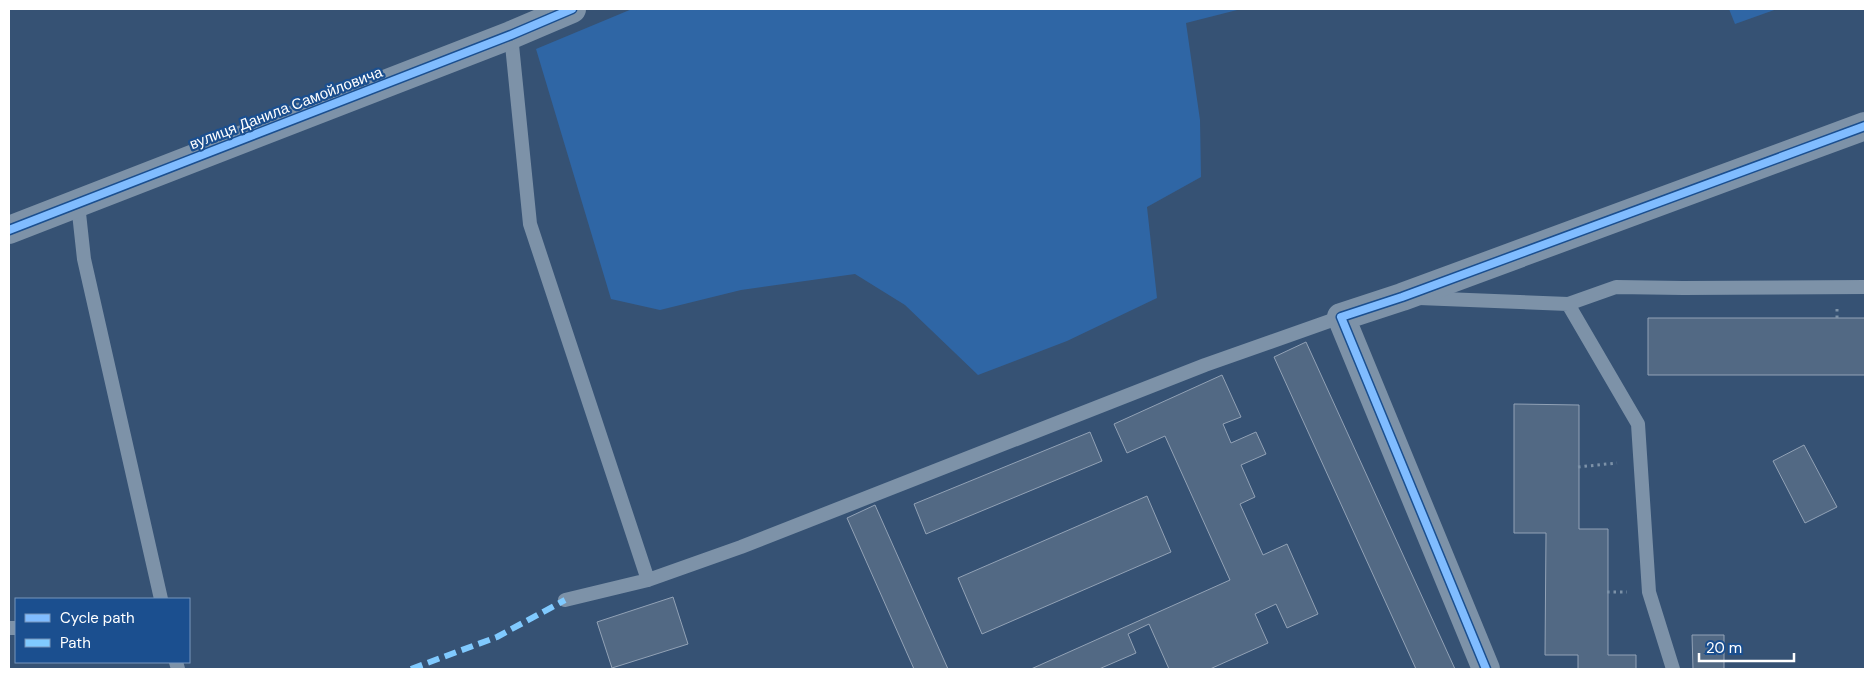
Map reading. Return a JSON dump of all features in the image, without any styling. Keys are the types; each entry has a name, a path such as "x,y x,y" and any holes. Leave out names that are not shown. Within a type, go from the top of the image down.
{"street":[{"name":"вулиця Данила Самойловича","path":"9,230 511,35 572,9"},
{"path":"1486,669 1341,317 1402,297 1865,126"}],"lane":[{"path":"511,35 530,224 648,580"},
{"path":"78,204 84,260 161,598"},
{"path":"1402,297 1568,304 1616,287 1865,287"},
{"path":"1568,304 1638,424 1649,592 1673,669"},
{"path":"565,600 648,580 741,547 1205,365 1341,317"}],"path":[{"path":"1578,467 1617,463"}],"shaded area":[{"path":"632,9 1241,9 1186,23 1200,120 1201,177 1147,207 1157,298 1067,341 978,375 905,305 855,274 741,290 660,310 611,299 536,49"},
{"path":"1729,9 1777,9 1735,24"}],"building":[{"path":"1648,318 1865,318 1865,375 1648,375"},
{"path":"1306,342 1455,669 1416,669 1274,357"},
{"path":"1222,375 1241,417 1223,424 1231,443 1256,432 1266,454 1241,465 1255,497 1240,504 1263,555 1287,544 1318,614 1287,628 1276,604 1255,614 1268,643 1210,669 1169,669 1149,624 1128,634 1136,653 1099,669 1031,669 1230,580 1165,436 1127,453 1114,424"},
{"path":"1514,404 1579,405 1579,529 1608,529 1608,655 1636,655 1636,669 1578,669 1578,655 1545,655 1546,533 1514,533"},
{"path":"1090,432 1102,461 926,534 914,504"},
{"path":"1804,445 1837,507 1805,523 1773,461"},
{"path":"1147,496 1171,552 982,634 958,578"},
{"path":"875,505 948,669 914,669 847,518"},
{"path":"673,597 688,644 612,668 597,622"},
{"path":"1692,635 1724,635 1724,669 1693,669"}],"marked path":[{"path":"411,669 497,637 565,600"}],"cycle path":[{"path":"9,230 511,35 572,9"},
{"path":"1486,669 1341,317 1402,297 1865,126"}]}
